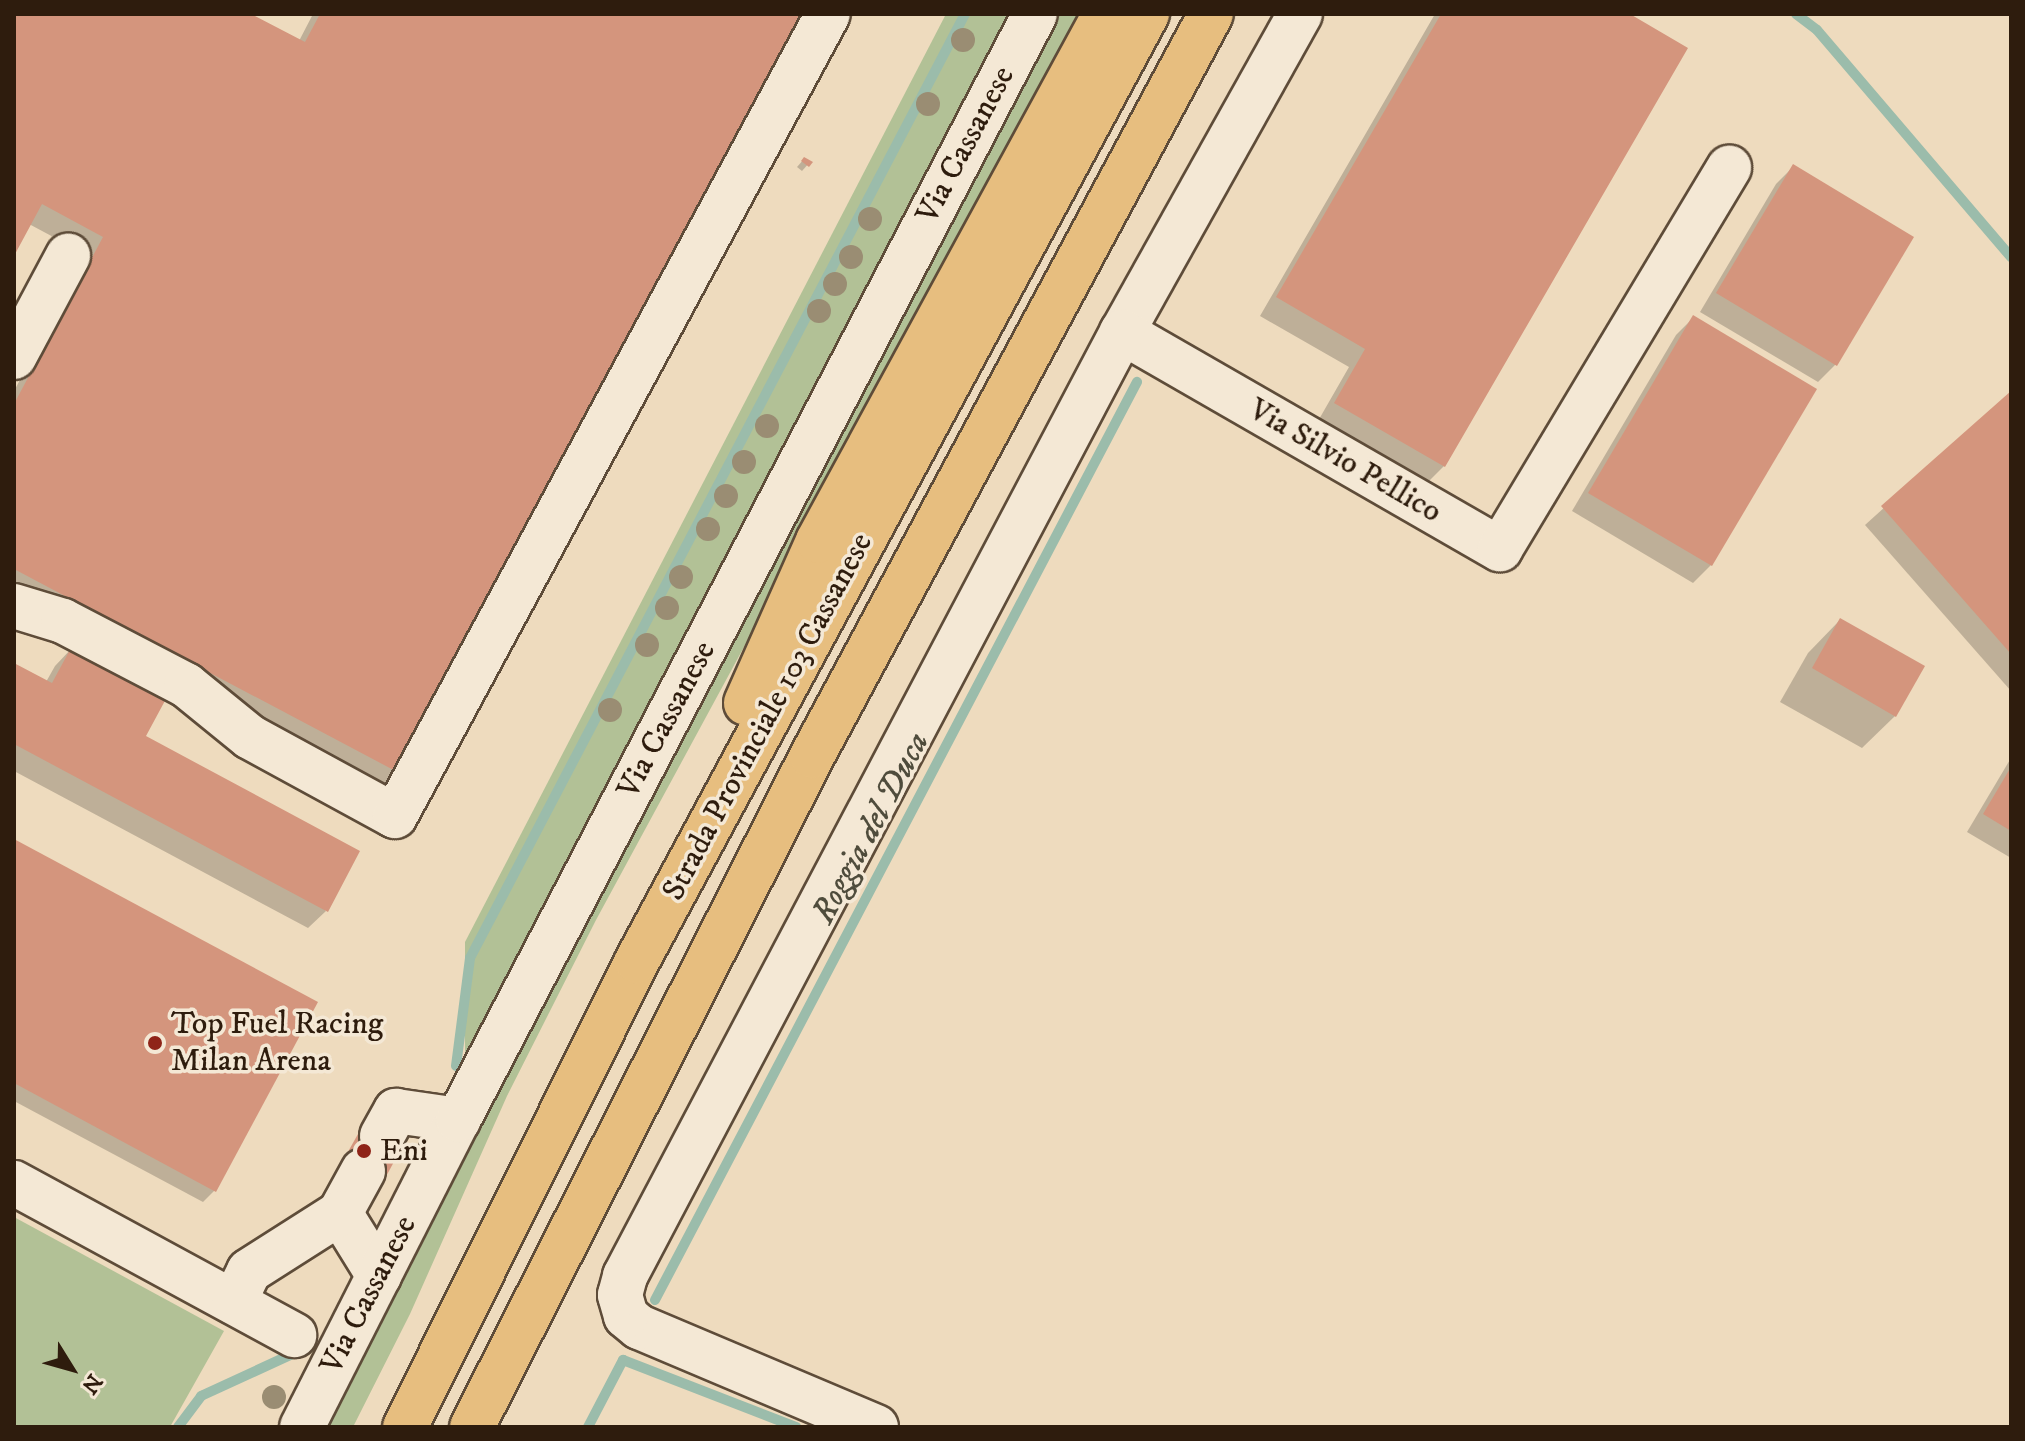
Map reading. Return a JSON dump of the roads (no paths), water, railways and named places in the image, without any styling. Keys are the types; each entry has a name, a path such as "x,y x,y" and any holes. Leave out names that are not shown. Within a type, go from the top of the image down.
{"highway":[{"path":"637,961 818,541 1105,14"},
{"name":"Strada Provinciale 103 Cassanese","path":"405,1427 637,961 1147,14"},
{"name":"Strada Provinciale 103 Cassanese","path":"472,1427 812,756 1211,14"},
{"path":"1123,176 1226,14"},
{"path":"482,1427 514,1343"}],"street":[{"path":"14,606 63,621 186,685 250,737 395,816 828,14"},
{"name":"Via Cassanese","path":"302,1427 458,1120 1035,14"},
{"path":"876,1427 639,1327 626,1316 620,1295 647,1233 1122,332 1300,14"},
{"name":"Via Silvio Pellico","path":"1122,332 1500,549 1729,168"},
{"path":"14,357 68,256"},
{"path":"234,1302 249,1271 340,1213 396,1111 458,1120"},
{"path":"14,1183 294,1335"},
{"path":"340,1213 379,1276"}],"waterway":[{"path":"456,1066 470,958 965,14"},
{"path":"1796,14 1817,30 2011,257"},
{"name":"Roggia del Duca","path":"655,1300 1137,382"},
{"path":"178,1427 201,1396 299,1351"},
{"path":"588,1427 623,1360 796,1427"}],"place":[{"name":"Top Fuel Racing Milan Arena","path":"155,1043"},
{"name":"Eni","path":"364,1151"}]}
